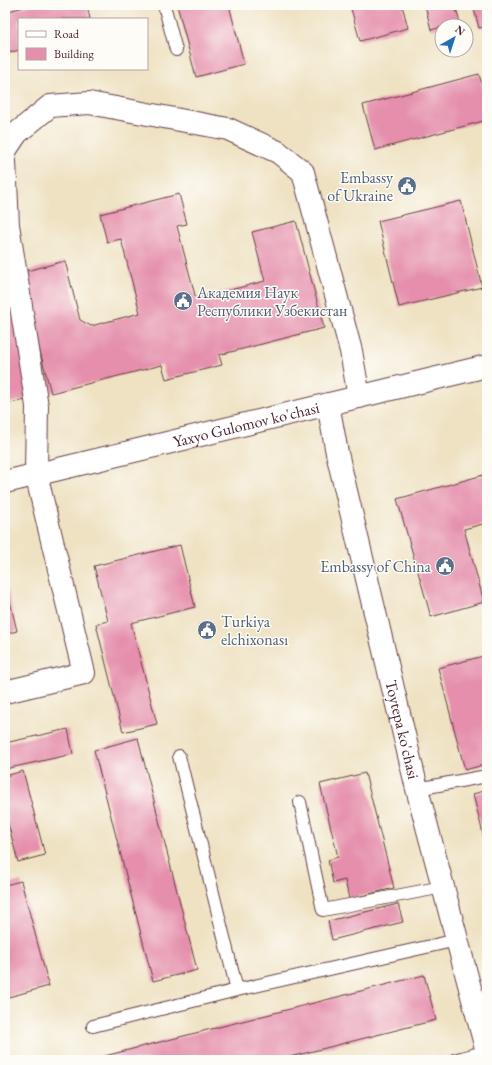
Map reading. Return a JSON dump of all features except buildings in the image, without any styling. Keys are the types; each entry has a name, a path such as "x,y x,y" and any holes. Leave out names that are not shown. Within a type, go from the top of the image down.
{"street":[{"path":"5,151 17,133 50,106 89,103 228,129 278,152 303,172 351,351 359,397"},
{"path":"5,161 8,225 37,406 36,474 84,673 5,692"},
{"name":"Yaxyo Gulomov ko'chasi","path":"5,482 487,366"},
{"name":"Toytepa ko'chasi","path":"328,404 337,454 417,789 487,1052"}],"lane":[{"path":"164,5 176,50"},
{"path":"179,756 237,990"},
{"path":"417,789 487,776"},
{"path":"300,802 323,910 443,887"},
{"path":"93,1026 237,990 458,940"},
{"path":"454,1060 487,1052"}],"place":[{"name":"Embassy of Ukraine","path":"407,186"},
{"name":"Академия Наук Республики Узбекистан","path":"183,301"},
{"name":"Embassy of China","path":"445,566"},
{"name":"Turkiya elchixonası","path":"207,630"}]}
